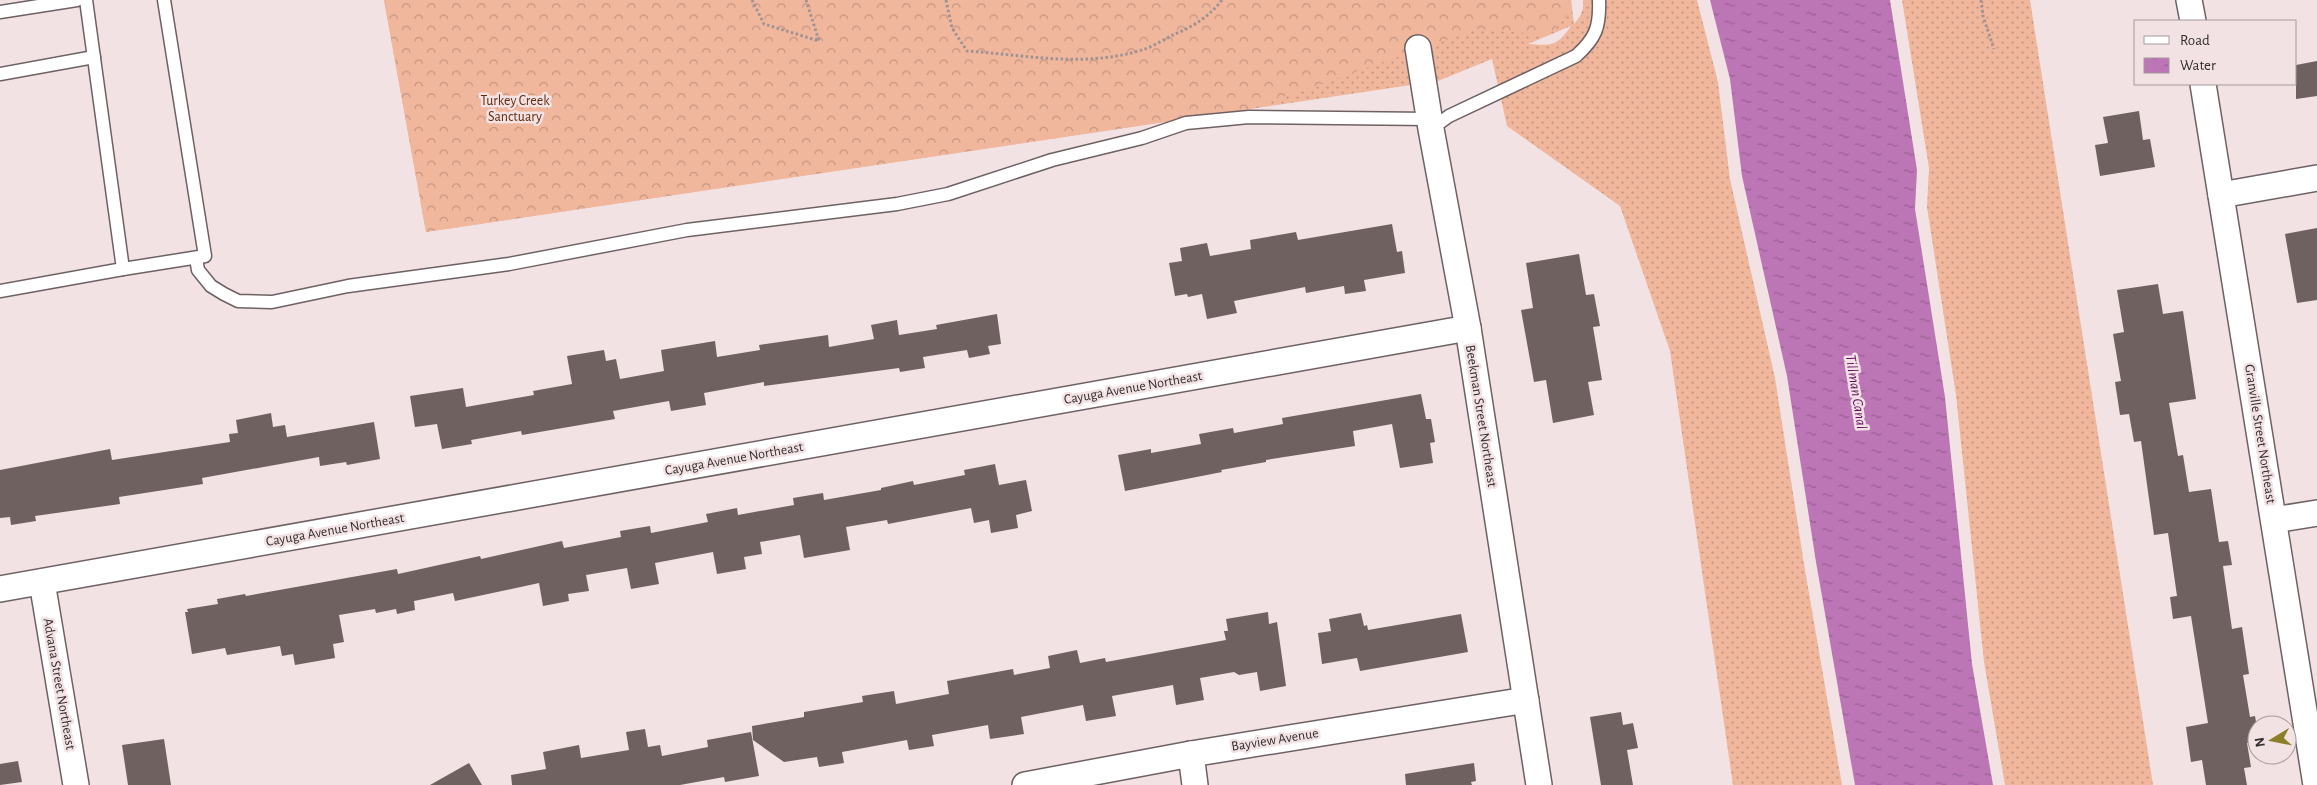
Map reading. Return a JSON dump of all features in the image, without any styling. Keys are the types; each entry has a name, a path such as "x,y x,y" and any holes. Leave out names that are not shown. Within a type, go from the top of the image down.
{"street":[{"path":"2190,0 2193,20"},
{"name":"Beekman Street Northeast","path":"1418,48 1430,124 1468,328 1539,785"},
{"name":"Granville Street Northeast","path":"2203,85 2316,785"},
{"path":"2220,195 2317,178"},
{"name":"Cayuga Avenue Northeast","path":"0,589 1468,328"},
{"path":"2274,520 2317,512"},
{"name":"Advana Street Northeast","path":"42,582 76,785"},
{"name":"Bayview Avenue","path":"1025,785 1191,754 1526,700"},
{"path":"1191,754 1195,785"}],"lane":[{"path":"0,12 77,0"},
{"path":"86,0 123,269"},
{"path":"0,291 205,256 164,0"},
{"path":"196,258 198,270 211,286 224,294 238,301 272,302 348,286 510,264 687,230 897,204 948,194 1052,160 1142,138 1186,123 1249,117 1430,124 1576,56 1592,41 1600,15 1599,0"},
{"path":"0,74 94,58"}],"path":[{"path":"752,0 764,24 818,41 806,0"},
{"path":"946,0 952,28 967,51 1038,59 1084,60 1142,50 1195,25 1222,0"},
{"path":"1981,0 1983,16 1994,48"}],"green space":[{"name":"Turkey Creek Sanctuary","path":"384,0 1571,0 1574,24 1582,13 1583,0 1697,0 1718,82 1730,179 1775,378 1804,564 1842,785 1733,785 1670,351 1620,206 1507,126 1492,59 1438,81 426,232","holes":["1571,26 1562,38 1554,43 1543,45 1528,44"]},
{"name":"Turkey Creek Sanctuary","path":"384,0 1571,0 1572,10 1548,35 1478,29 1246,110 426,232"},
{"path":"1902,0 2030,0 2153,785 2005,785 1984,662 1956,395 1927,207 1929,168"}],"water":[{"name":"Tillman Canal","path":"1710,0 1890,0 1917,170 1915,209 1945,397 1972,664 1993,785 1855,785 1816,562 1787,376 1742,176 1730,79"}],"building":[{"path":"2317,61 2317,96 2296,99 2297,65"},
{"path":"2139,111 2143,140 2150,139 2155,167 2100,176 2095,145 2108,143 2103,117"},
{"path":"1392,224 1397,252 1402,251 1405,273 1364,280 1366,291 1345,294 1344,286 1306,293 1305,287 1234,301 1237,313 1207,319 1202,294 1188,297 1187,294 1175,296 1169,263 1182,261 1180,248 1207,243 1210,256 1251,249 1250,240 1296,232 1298,240"},
{"path":"2317,228 2317,300 2297,303 2285,234"},
{"path":"1579,254 1586,295 1594,294 1600,326 1593,327 1602,380 1588,382 1594,415 1553,423 1546,380 1534,382 1521,310 1533,308 1526,263"},
{"path":"2158,284 2163,314 2183,311 2196,399 2169,403 2178,456 2183,455 2189,492 2211,489 2219,542 2228,541 2232,565 2223,566 2232,629 2242,627 2249,674 2243,675 2250,715 2247,715 2247,765 2251,765 2251,767 2244,768 2247,785 2206,785 2202,760 2191,762 2186,727 2208,723 2191,616 2173,619 2170,597 2177,596 2168,533 2154,535 2141,441 2134,442 2129,414 2120,415 2115,382 2121,381 2113,334 2124,332 2117,290"},
{"path":"997,314 1001,344 988,346 990,354 969,358 967,350 923,357 925,368 900,372 899,368 764,386 764,382 704,393 706,405 671,411 669,401 613,411 615,419 522,435 521,431 471,440 472,444 442,449 437,424 415,427 410,396 463,388 466,407 534,395 533,391 572,384 567,356 604,350 606,361 616,359 620,379 664,371 661,350 715,341 717,357 760,350 759,345 828,335 829,347 874,339 871,325 897,320 899,335 937,329 936,325"},
{"path":"1421,394 1426,419 1431,419 1435,442 1430,443 1433,463 1400,468 1392,424 1353,431 1355,446 1266,460 1266,462 1221,470 1222,472 1125,491 1118,455 1151,449 1151,453 1201,444 1199,434 1233,428 1234,433 1283,424 1282,418"},
{"path":"271,413 273,427 285,425 287,437 374,422 380,459 347,465 346,462 320,466 319,457 202,478 203,484 119,497 120,504 35,516 36,521 11,525 10,517 0,518 0,470 110,449 112,460 230,442 229,434 238,433 236,420"},
{"path":"995,464 999,485 1026,480 1032,511 1016,515 1018,528 991,533 989,520 974,523 971,508 888,524 887,520 846,527 850,550 804,558 800,535 760,542 762,554 744,557 746,569 717,574 713,552 655,563 659,584 631,589 627,568 586,575 589,591 568,594 569,601 543,606 539,583 455,601 453,593 414,601 415,610 397,614 396,609 376,613 375,609 339,615 344,642 333,644 335,658 295,665 293,654 282,656 280,646 227,655 225,648 192,654 185,612 188,612 187,609 218,604 217,599 245,594 246,596 397,569 398,574 480,556 481,559 562,541 564,548 621,537 620,531 650,526 651,533 708,522 706,514 737,508 738,515 794,505 793,498 823,493 824,500 881,490 881,488 913,481 914,485 965,475 964,470"},
{"path":"1268,612 1269,624 1277,622 1286,686 1260,691 1257,672 1239,675 1234,672 1200,678 1204,700 1176,705 1173,685 1112,696 1116,716 1086,721 1083,705 1021,717 1024,734 990,739 988,725 932,735 934,746 909,750 907,740 842,752 844,763 819,767 817,757 784,762 753,740 752,726 804,717 804,712 863,702 862,696 894,691 896,704 949,694 947,681 1013,669 1014,675 1050,668 1048,656 1077,650 1080,663 1105,658 1106,662 1226,640 1224,631 1228,631 1226,619"},
{"path":"1361,613 1364,626 1367,625 1368,630 1461,614 1468,652 1360,671 1357,658 1322,664 1318,633 1331,631 1329,619"},
{"path":"1621,712 1623,725 1633,723 1638,748 1627,750 1633,785 1601,785 1590,717"},
{"path":"645,729 648,747 660,745 662,756 708,747 707,740 751,732 759,776 725,782 724,777 680,785 512,785 511,775 546,769 543,752 579,745 581,758 629,750 626,732"},
{"path":"164,739 171,785 128,785 122,745"},
{"path":"18,761 22,782 0,785 0,764"},
{"path":"469,763 482,785 430,785"},
{"path":"1474,763 1476,781 1471,782 1472,785 1406,785 1405,774"}]}
